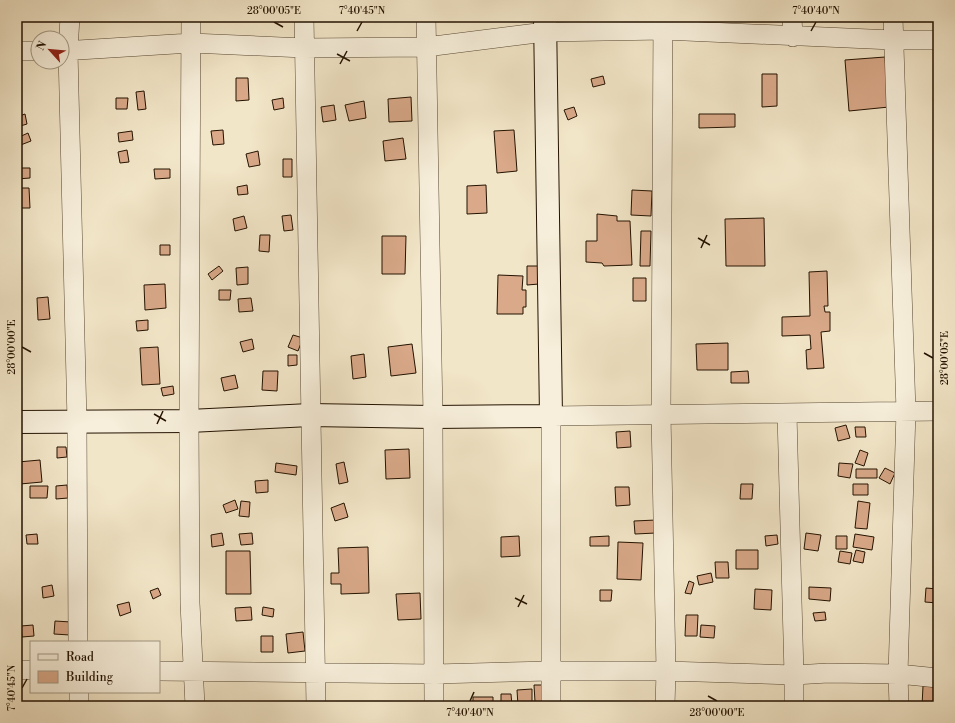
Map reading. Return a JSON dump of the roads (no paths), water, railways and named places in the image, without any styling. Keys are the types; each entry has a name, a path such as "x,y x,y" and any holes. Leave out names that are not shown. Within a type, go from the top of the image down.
{"street":[{"path":"68,30 70,17"},
{"path":"191,17 189,421 190,603 195,706"},
{"path":"304,17 316,706"},
{"path":"426,17 433,417 434,706"},
{"path":"792,17 793,37"},
{"path":"893,17 906,412 898,674 899,706"},
{"path":"70,51 191,43 304,48 426,47 545,24 663,24 793,37 938,40"},
{"path":"545,24 551,416 551,706"},
{"path":"663,24 660,414 666,671 665,706"},
{"path":"17,51 30,51"},
{"path":"66,70 77,421 78,641"},
{"path":"17,422 189,421 310,415 433,417 787,414 938,411"},
{"path":"787,414 794,706"},
{"path":"17,670 30,670"},
{"path":"160,671 435,674 550,671 666,671 794,675 828,673 898,674 938,678"},
{"path":"79,693 79,706"}]}
